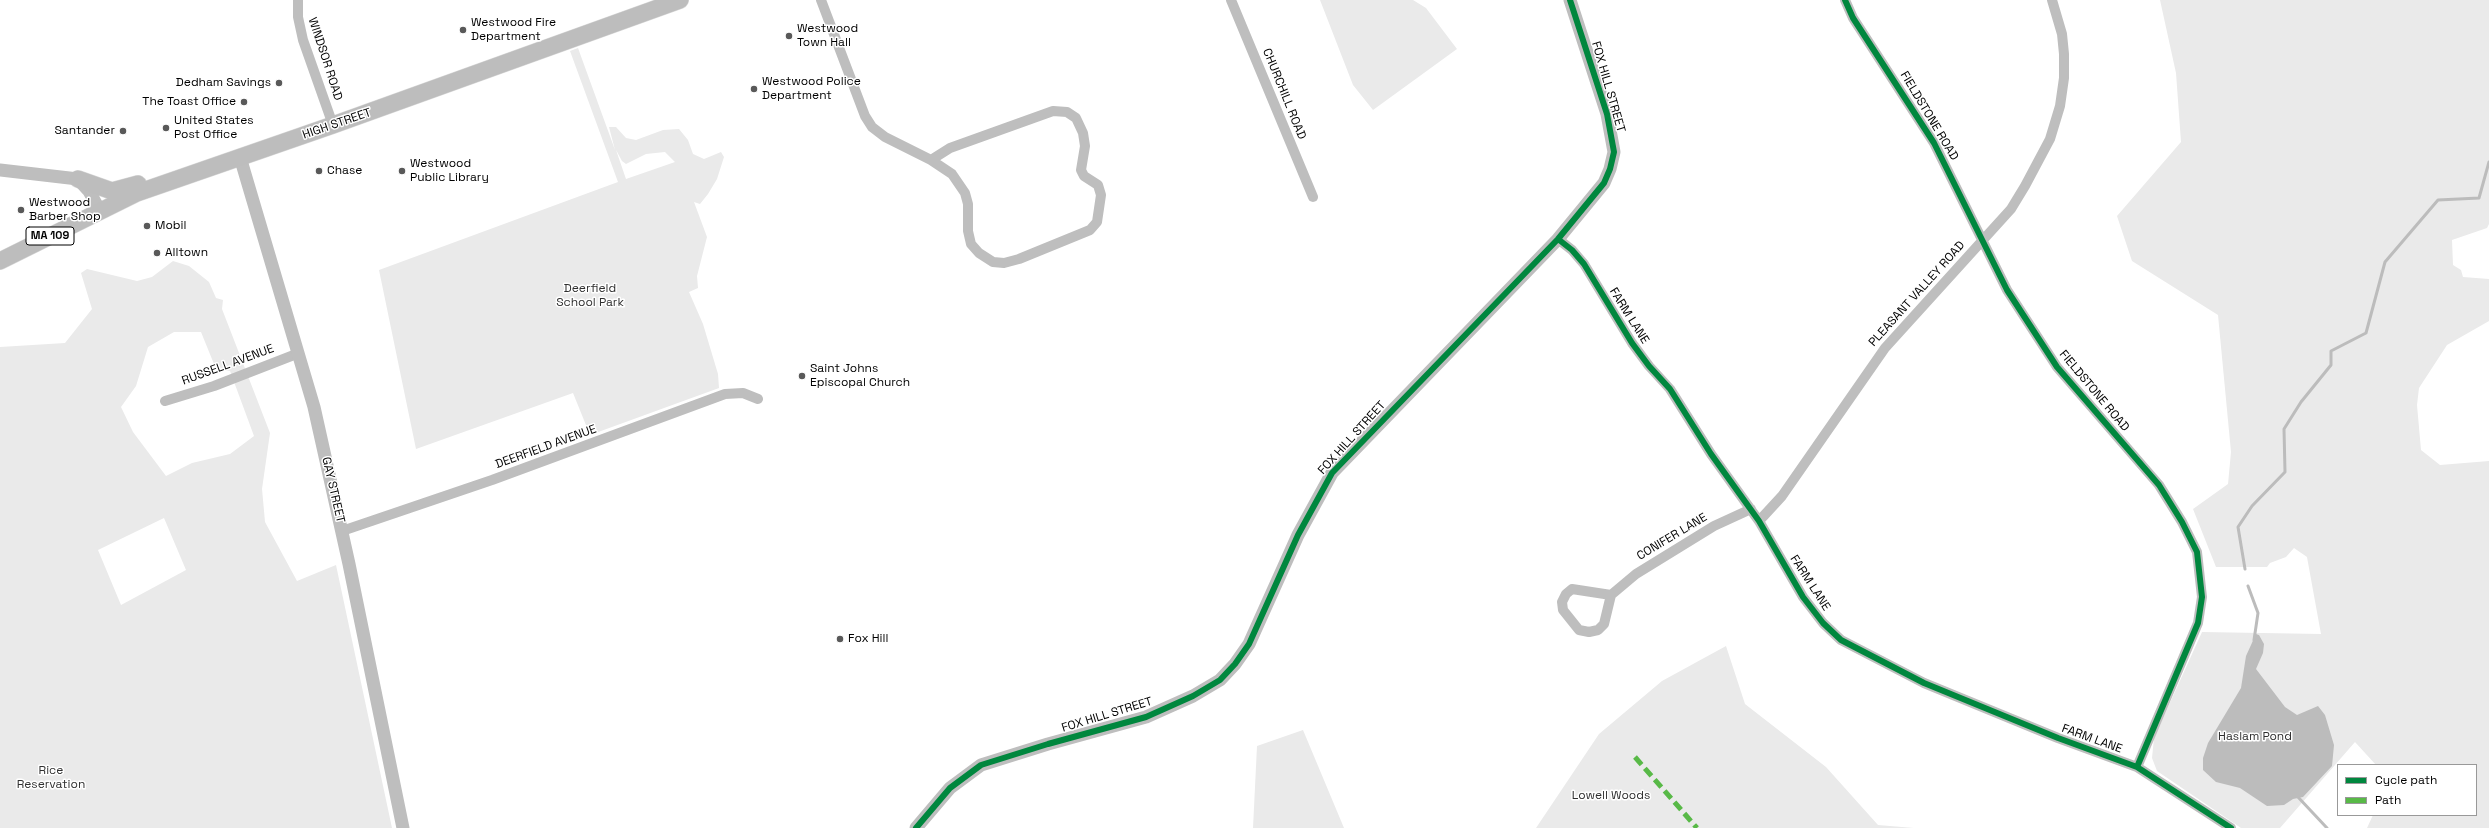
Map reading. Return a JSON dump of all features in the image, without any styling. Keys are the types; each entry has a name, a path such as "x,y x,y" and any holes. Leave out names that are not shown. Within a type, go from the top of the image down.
{"main road":[{"name":"HIGH STREET","path":"0,261 100,211 164,183 333,126 680,0"},
{"path":"78,179 112,191 152,181 164,183"}],"street":[{"name":"WINDSOR ROAD","path":"298,0 298,17 303,40 333,126"},
{"path":"821,0 861,107 872,127 884,137 931,160 952,174 959,182 968,204 968,231 971,244 979,253 993,262 1004,263 1019,259 1090,230 1097,222 1101,195 1098,185 1084,176 1080,170 1085,146 1083,133 1076,118 1067,112 1053,111 950,148 931,160"},
{"name":"CHURCHILL ROAD","path":"1230,0 1313,197"},
{"name":"FOX HILL STREET","path":"916,828 950,788 981,765 1048,744 1146,717 1193,696 1220,680 1235,664 1249,644 1298,535 1332,473 1558,239 1604,183 1610,169 1614,152 1607,114 1570,0"},
{"name":"FIELDSTONE ROAD","path":"1844,0 1853,18 1934,143 2007,290 2057,367 2159,485 2182,522 2197,552 2202,597 2198,623 2137,767"},
{"name":"PLEASANT VALLEY ROAD","path":"1759,521 1782,496 1885,348 2012,209 2025,186 2050,139 2060,106 2064,78 2064,54 2062,34 2052,0"},
{"name":"GAY STREET","path":"240,157 314,407 342,531 403,828"},
{"path":"0,170 78,179 89,191 100,211"},
{"name":"FARM LANE","path":"1558,239 1572,250 1584,264 1632,343 1649,366 1670,389 1711,454 1759,521 1803,597 1823,623 1842,640 1924,683 2054,737 2137,767 2231,828"},
{"name":"RUSSELL AVENUE","path":"165,401 214,386 299,353"},
{"name":"DEERFIELD AVENUE","path":"342,531 492,480 725,394 743,393 758,399"},
{"name":"CONIFER LANE","path":"1611,595 1636,574 1714,526 1751,509"},
{"path":"1572,589 1611,595 1604,624 1598,630 1588,632 1579,630 1563,610 1562,602 1566,594 1572,589"}],"green space":[{"path":"1320,0 1413,0 1426,8 1457,49 1373,110 1353,85"},
{"name":"Haslam Pond","path":"2160,0 2489,0 2489,224 2487,228 2452,240 2453,265 2461,270 2463,277 2489,279 2489,321 2447,345 2419,388 2417,405 2421,450 2440,465 2489,461 2489,828 2367,828 2373,816 2477,816 2477,764 2375,764 2355,742 2280,828 2241,828 2157,771 2152,758 2154,738 2202,632 2321,634 2307,557 2294,548 2286,557 2270,563 2267,567 2216,567 2193,509 2228,484 2231,452 2218,315 2132,261 2117,216 2181,142 2176,73"},
{"name":"Deerfield School Park","path":"578,48 615,150 609,127 616,127 626,138 636,140 663,130 679,129 688,140 693,154 704,159 721,152 724,157 717,179 708,194 700,204 694,202 707,237 697,276 698,288 689,292 703,324 718,374 719,388 590,435 573,393 416,449 379,270 618,182 570,51","holes":["616,150 622,161 626,164 646,154 665,152 675,162 626,179"]},
{"name":"Rice Reservation","path":"173,261 189,266 209,282 216,298 223,300 222,309 270,433 262,489 265,522 297,581 336,565 392,828 0,828 0,347 65,343 92,309 81,273 87,269 137,281 152,277","holes":["174,332 201,332 216,369 230,371 254,436 230,454 192,463 166,476 133,432 121,407 136,386 148,347","164,518 186,570 121,605 98,550"]},
{"name":"Lowell Woods","path":"1726,646 1745,704 1826,767 1878,825 1914,828 1536,828 1599,734 1662,681"},
{"path":"1303,730 1344,828 1253,828 1257,746"}],"shaded area":[{"path":"2256,634 2259,635 2264,644 2263,653 2256,669 2285,707 2297,715 2318,706 2325,715 2334,745 2332,766 2303,797 2293,799 2284,805 2267,806 2240,788 2216,782 2203,770 2203,758 2208,743 2241,688 2246,656"}],"waterway":[{"path":"2245,569 2238,527 2252,506 2285,472 2284,429 2301,402 2331,365 2331,351 2366,333 2385,262 2438,200 2479,198 2489,162"},
{"path":"2248,586 2258,613 2254,640"},
{"path":"2297,796 2327,828"}],"marked path":[{"path":"1635,757 1697,828"}],"cycle path":[{"path":"916,828 950,788 981,765 1048,744 1146,717 1193,696 1220,680 1235,664 1249,644 1298,535 1332,473 1558,239 1604,183 1610,169 1614,152 1607,114 1570,0"},
{"path":"1845,0 1853,18 1934,143 2007,290 2057,367 2159,485 2182,522 2197,552 2202,597 2198,623 2137,767"},
{"path":"1558,239 1572,250 1584,264 1632,343 1649,366 1670,389 1711,454 1759,521 1803,597 1823,623 1841,640 1924,683 2058,738 2137,767 2231,828"}],"place":[{"name":"Westwood Fire Department","path":"463,30"},
{"name":"Westwood Town Hall","path":"789,36"},
{"name":"Dedham Savings","path":"279,83"},
{"name":"Westwood Police Department","path":"754,89"},
{"name":"The Toast Office","path":"244,102"},
{"name":"United States Post Office","path":"166,128"},
{"name":"Santander","path":"123,131"},
{"name":"Chase","path":"319,171"},
{"name":"Westwood Public Library","path":"402,171"},
{"name":"Westwood Barber Shop","path":"21,210"},
{"name":"Mobil","path":"147,226"},
{"name":"Alltown","path":"157,253"},
{"name":"Saint Johns Episcopal Church","path":"802,376"},
{"name":"Fox Hill","path":"840,639"}]}
